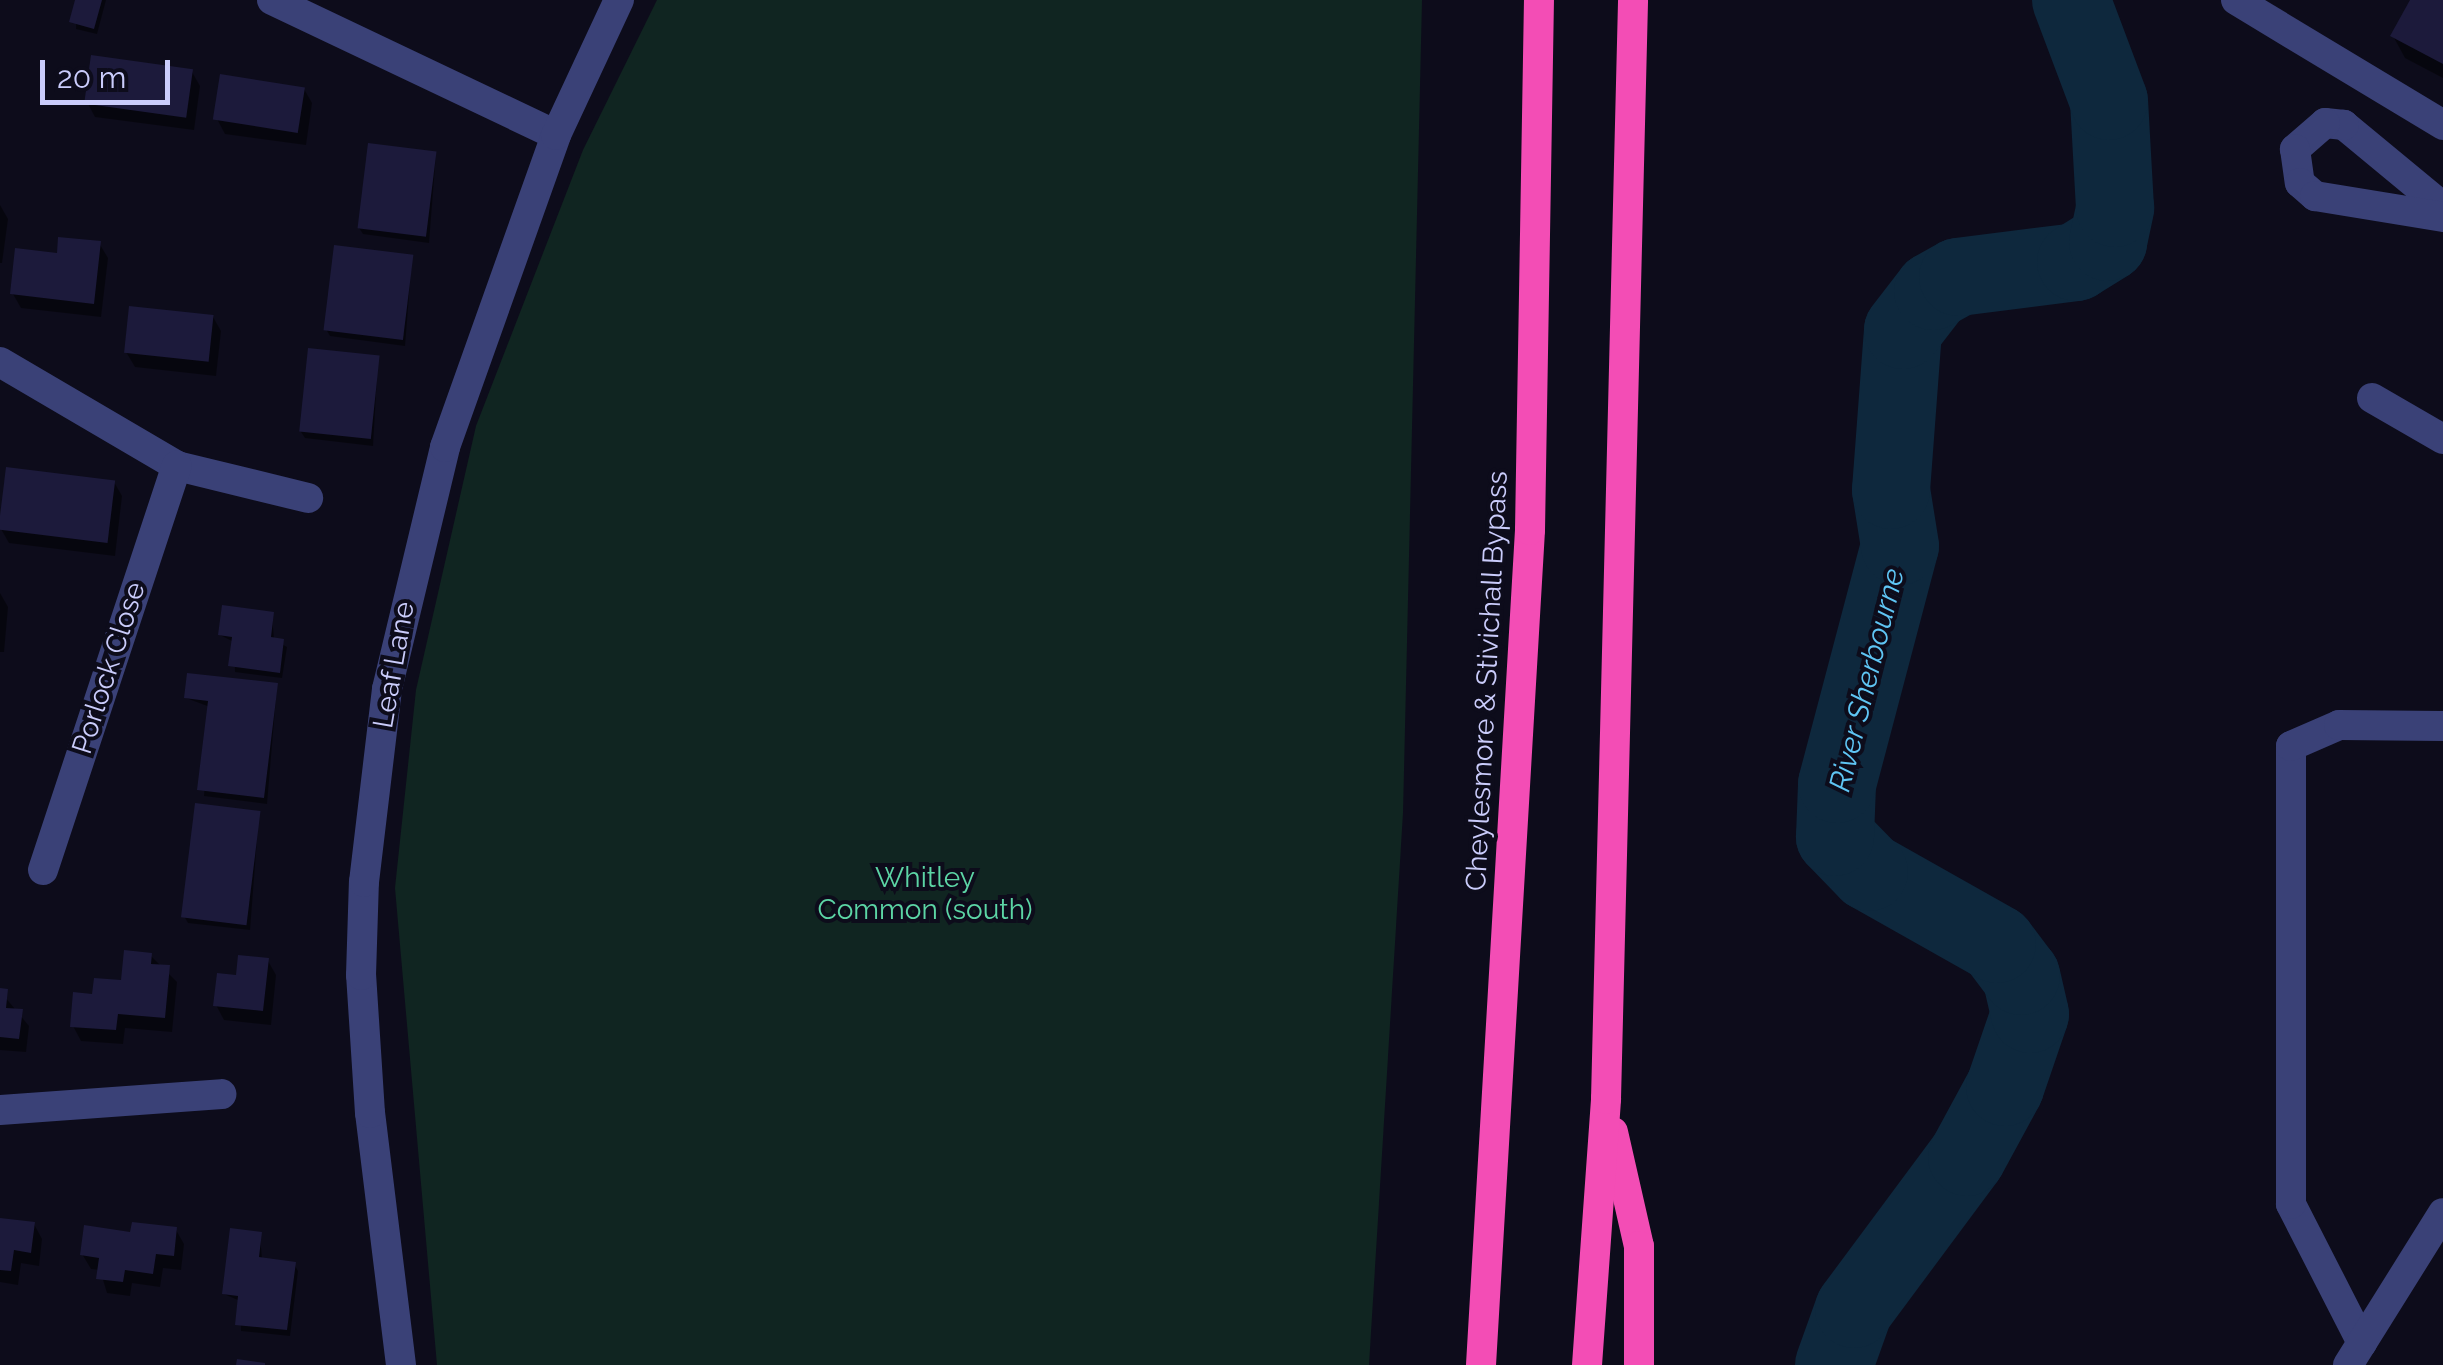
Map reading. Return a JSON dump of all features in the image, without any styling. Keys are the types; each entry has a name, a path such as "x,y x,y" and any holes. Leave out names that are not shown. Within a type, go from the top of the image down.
{"highway":[{"name":"Cheylesmore & Stivichall Bypass","path":"1481,1365 1530,530 1539,0"},
{"path":"1587,1365 1606,1100 1633,0"},
{"path":"1606,1100 1639,1246 1639,1365"}],"street":[{"path":"272,0 556,135"},
{"name":"Leaf Lane","path":"401,1365 370,1113 361,975 383,723 430,496 556,135 619,0"},
{"path":"2236,0 2443,125"},
{"path":"2443,207 2344,125 2325,123 2295,149 2300,183 2316,196 2443,217"},
{"path":"0,362 177,466 308,498"},
{"path":"2372,398 2443,439"},
{"name":"Porlock Close","path":"43,870 177,466"},
{"path":"2355,1354 2292,1204 2291,746 2338,725 2443,726"},
{"path":"0,1110 221,1094"},
{"path":"2355,1354 2443,1213"}],"green space":[{"name":"Whitley Common (south)","path":"657,0 1422,0 1403,813 1369,1365 437,1365 395,888 416,690 476,426 583,150"}],"building":[{"path":"75,0 102,0 94,29 69,22"},
{"path":"2410,0 2443,0 2443,64 2390,36"},
{"path":"91,55 193,69 186,118 84,104"},
{"path":"220,74 305,87 298,133 213,119"},
{"path":"368,143 436,151 426,237 358,228"},
{"path":"58,237 101,241 94,304 10,294 15,248 57,253"},
{"path":"334,245 413,255 403,340 324,330"},
{"path":"129,306 214,315 209,362 124,353"},
{"path":"308,348 380,356 371,439 299,432"},
{"path":"6,467 115,480 108,543 0,530"},
{"path":"222,605 274,612 271,637 284,639 280,673 228,666 232,637 218,635"},
{"path":"187,673 278,683 264,798 197,790 208,701 184,698"},
{"path":"195,803 261,811 246,925 181,917"},
{"path":"124,950 152,953 151,964 170,965 165,1018 118,1014 116,1030 70,1027 73,992 92,994 94,978 121,980"},
{"path":"238,955 269,958 263,1011 213,1006 217,973 236,975"},
{"path":"0,988 8,989 6,1008 23,1009 19,1039 0,1037"},
{"path":"0,1218 35,1222 31,1253 14,1250 11,1271 0,1270"},
{"path":"132,1222 177,1227 174,1256 156,1254 153,1274 125,1270 123,1282 96,1279 99,1258 80,1255 84,1225 130,1232"},
{"path":"230,1228 262,1232 259,1257 296,1262 287,1330 235,1325 238,1296 222,1294"},
{"path":"237,1359 265,1363 265,1365 236,1365"}],"waterway":[{"name":"River Sherbourne","path":"1834,1365 1854,1309 1967,1157 2005,1087 2030,1014 2021,976 1997,944 1869,872 1835,837 1837,784 1900,546 1891,490 1903,330 1933,291 1958,277 2076,262 2108,242 2115,208 2109,101 2071,0"}]}
